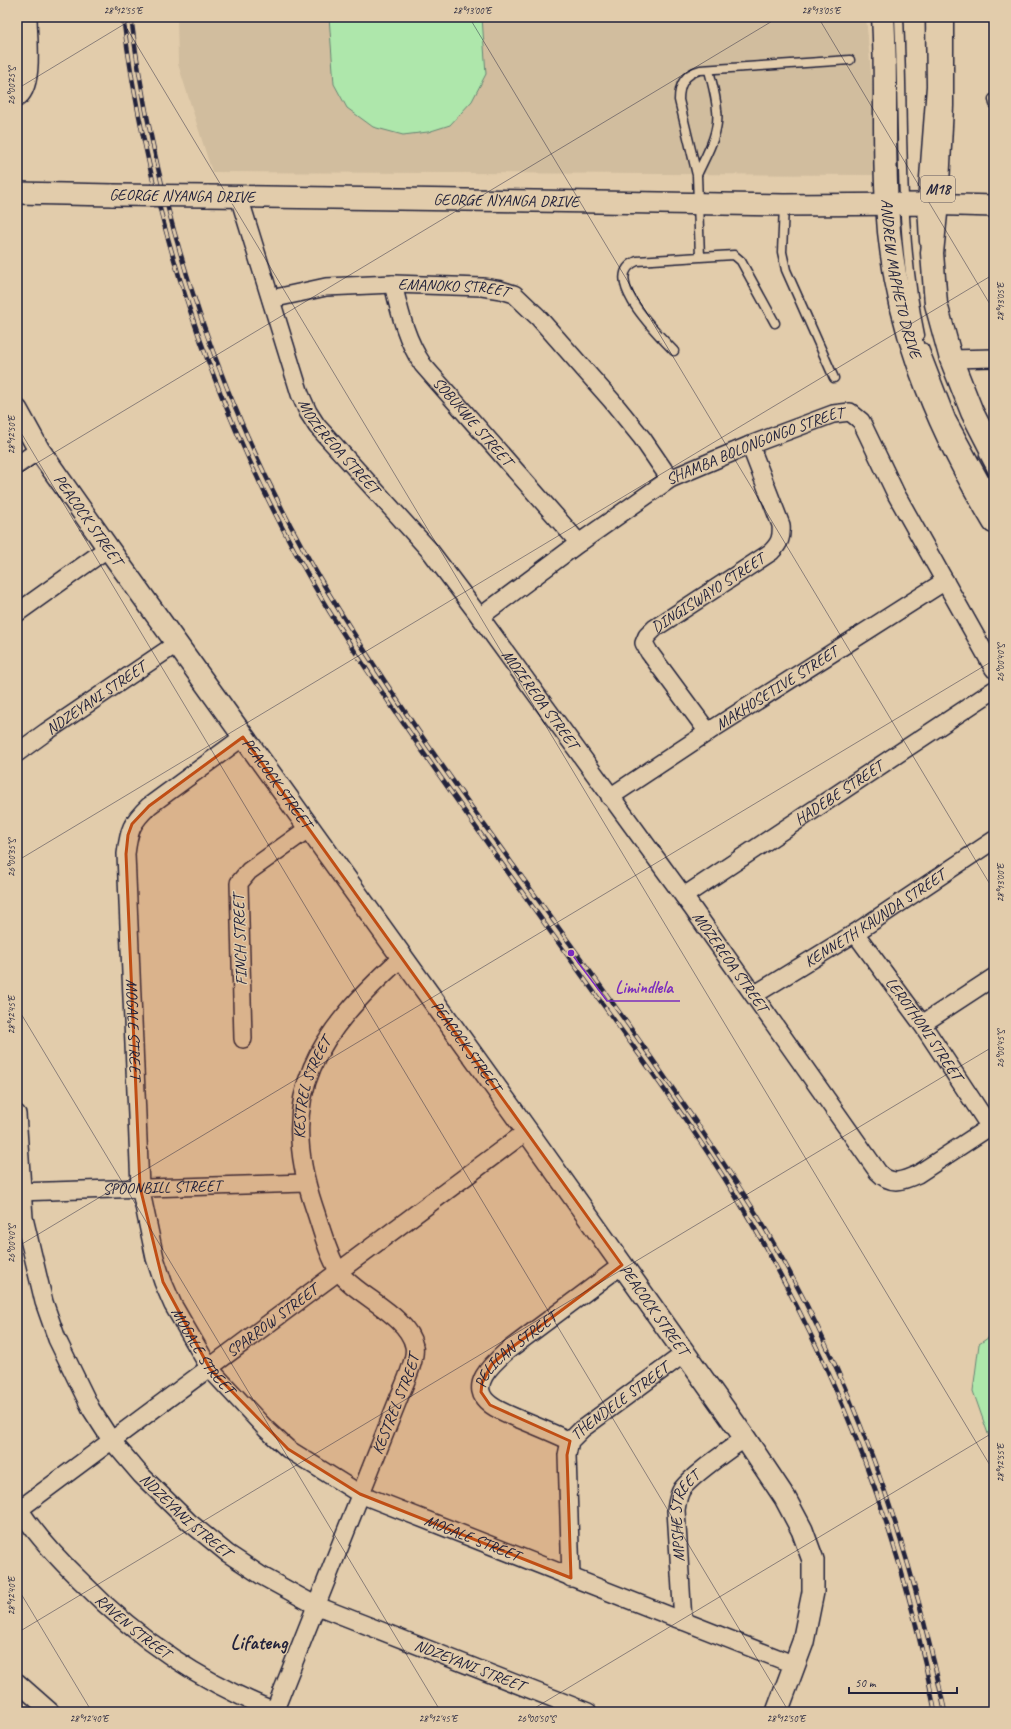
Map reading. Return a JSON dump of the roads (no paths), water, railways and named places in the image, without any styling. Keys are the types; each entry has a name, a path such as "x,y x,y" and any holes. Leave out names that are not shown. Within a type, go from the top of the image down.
{"main road":[{"name":"ANDREW MAPHETO DRIVE","path":"883,17 913,204 932,253 936,304 945,359 994,455"},
{"name":"ANDREW MAPHETO DRIVE","path":"942,17 942,106 894,272 912,347 946,436 969,481 994,522"}],"street":[{"path":"17,98 25,91 28,80 28,17"},
{"name":"GEORGE NYANGA DRIVE","path":"17,193 784,205 913,204 994,206"},
{"name":"MOZEREOA STREET","path":"239,197 298,387 308,412 317,426 431,552 480,617 610,797 684,896 878,1172 884,1179 897,1182 918,1174 992,1125"},
{"name":"EMANOKO STREET","path":"271,299 326,287 393,284 482,287 514,294 538,317 612,401 642,438 670,479"},
{"name":"SOBUKWE STREET","path":"393,284 406,334 413,350 423,365 579,543"},
{"path":"945,359 994,358"},
{"name":"PEACOCK STREET","path":"17,410 39,450 108,548 242,737 622,1264 745,1438 785,1498 802,1530 813,1560 813,1592 803,1642 777,1712"},
{"name":"SHAMBA BOLONGONGO STREET","path":"480,617 579,543 670,479 750,445 833,414 850,412 856,415 864,426 896,494 994,669"},
{"name":"DINGISWAYO STREET","path":"708,732 644,643 647,636 655,628 771,552 778,545 782,537 781,525 750,445"},
{"path":"17,465 39,450"},
{"path":"17,613 108,548"},
{"name":"MAKHOSETIVE STREET","path":"610,797 708,732 945,581"},
{"name":"NDZEYANI STREET","path":"17,753 176,644"},
{"name":"HADEBE STREET","path":"684,896 994,690"},
{"name":"MOGALE STREET","path":"242,737 149,806 132,824 128,835 126,854 140,1187 155,1258 162,1282 173,1305 210,1369 266,1429 288,1449 360,1494 795,1665"},
{"name":"FINCH STREET","path":"243,1039 239,883 249,871 309,828"},
{"name":"KENNETH KAUNDA STREET","path":"754,995 855,933 994,840"},
{"name":"LEROTHONI STREET","path":"855,933 922,1024 992,1125"},
{"name":"KESTREL STREET","path":"275,1712 315,1605 400,1394 414,1354 414,1345 410,1336 398,1322 340,1272 323,1234 306,1183 299,1125 306,1084 314,1062 324,1042 355,1002 401,958"},
{"path":"922,1024 994,977"},
{"name":"NDZEYANI STREET","path":"17,1114 19,1192 32,1256 44,1302 58,1339 91,1409 111,1440 141,1476 189,1522 222,1549 262,1576 315,1605 588,1712"},
{"name":"SPARROW STREET","path":"18,1509 210,1369 527,1131"},
{"name":"SPOONBILL STREET","path":"19,1192 140,1187 306,1183"},
{"name":"PELICAN STREET","path":"570,1441 490,1405 481,1392 482,1383 485,1374 492,1364 507,1351 622,1264"},
{"name":"THENDELE STREET","path":"571,1578 567,1456 570,1441 582,1429 685,1353"},
{"name":"MPSHE STREET","path":"683,1621 676,1510 678,1496 690,1480 745,1438"},
{"name":"RAVEN STREET","path":"18,1509 59,1560 109,1609 154,1646 204,1678 275,1712"},
{"path":"17,1682 51,1712"}],"lane":[{"path":"899,17 913,204 913,302 920,337 951,418 994,498"},
{"path":"930,17 931,86 913,204 924,263 931,319"},
{"path":"700,257 697,175 679,100 679,89 683,81 692,72 850,60"},
{"path":"697,175 713,141 717,122 718,111 709,70"},
{"path":"784,205 782,252 786,270 834,378"},
{"path":"674,351 630,301 625,278 626,270 630,264 637,261 734,256 741,261 775,323"},
{"path":"954,392 994,474"}],"railway":[{"path":"123,17 135,94 151,171 170,245 193,319 220,392 250,463 285,532 323,601 347,640 471,821 687,1122 736,1196 783,1279 839,1398 864,1459 886,1521 922,1648 935,1712"},
{"path":"131,17 143,93 158,168 177,242 200,315 226,386 290,525 328,592 366,653 446,771 655,1063 740,1188 766,1230 826,1345 852,1404 875,1464 896,1525 914,1587 931,1649 945,1712"}],"place":[{"name":"Limindlela","path":"571,953"}],"district":[{"name":"Lifateng","path":"259,1642"}]}
